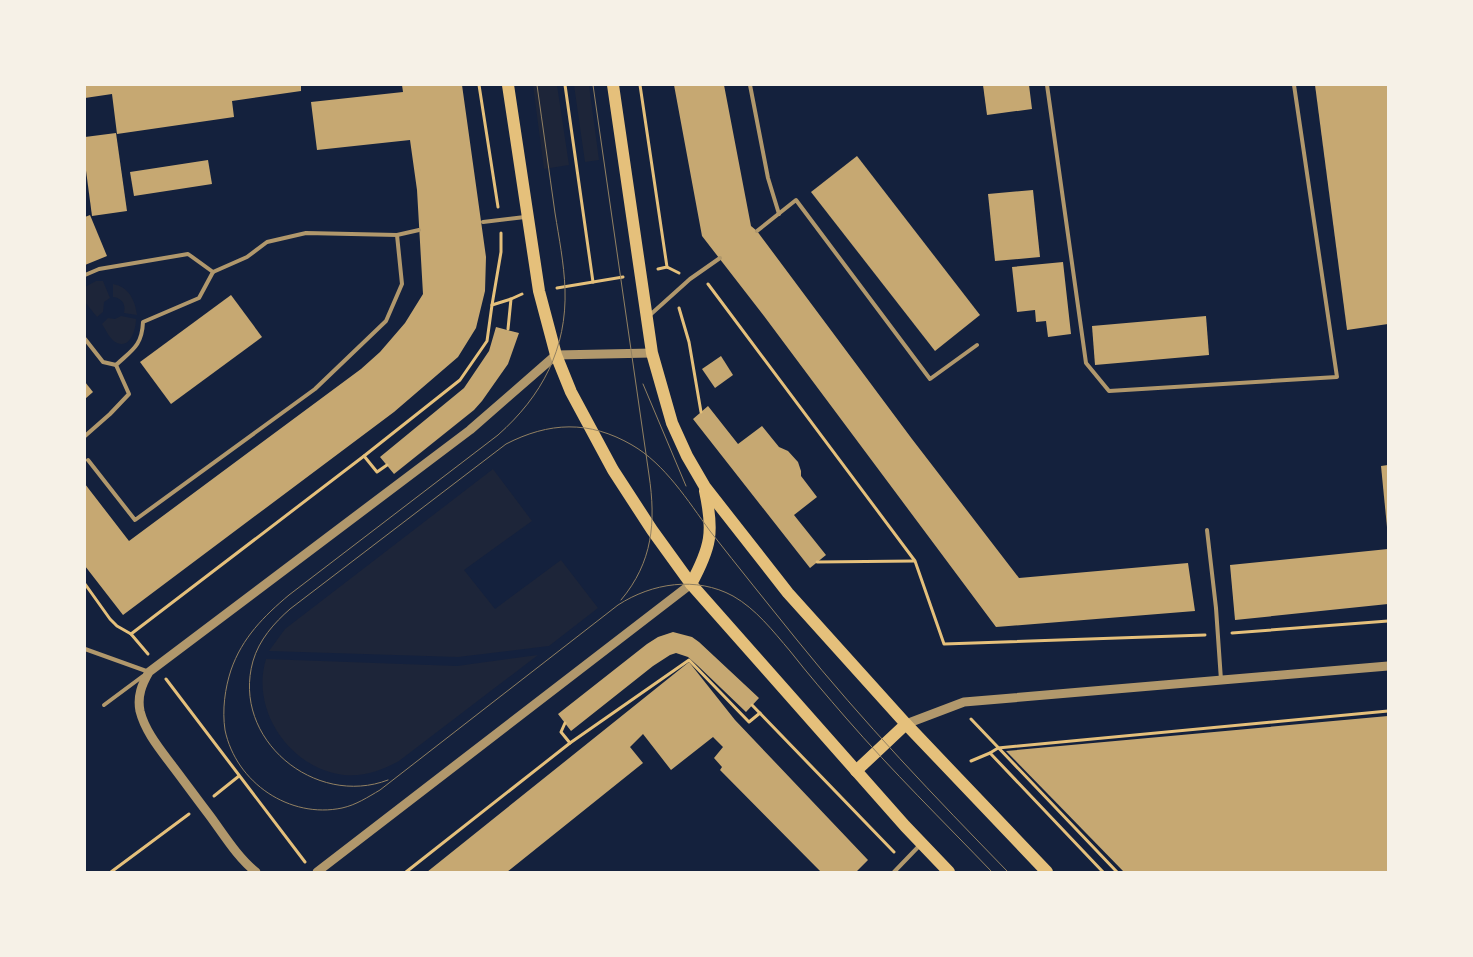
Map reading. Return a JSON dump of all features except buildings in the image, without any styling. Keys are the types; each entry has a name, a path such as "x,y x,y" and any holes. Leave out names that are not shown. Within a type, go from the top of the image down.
{"main road":[{"path":"508,85 540,290 556,354 571,392 613,470 652,530 692,584 856,771 950,872"},
{"path":"613,85 652,353 672,423 704,488 788,593 906,724 1047,872"},
{"path":"692,584 709,546 711,532 710,513 704,488"},
{"path":"856,771 906,724"}],"street":[{"path":"256,872 235,849 152,738 140,711 139,696 143,682 153,669 470,430 556,354 652,353"},
{"path":"316,872 692,584"},
{"path":"906,724 964,702 1388,666"}],"lane":[{"path":"750,85 768,178 779,214"},
{"path":"1047,85 1086,363 1109,391 1337,377 1294,85"},
{"path":"757,231 796,200 930,379 977,344"},
{"path":"483,222 527,216"},
{"path":"116,365 137,345 142,334 143,322 199,298 214,272 247,257 267,242 306,233 397,235 419,230"},
{"path":"88,460 135,520 315,389 386,320 402,284 397,235"},
{"path":"85,276 99,269 188,254 214,272"},
{"path":"646,319 690,279 720,258"},
{"path":"85,338 103,362 116,365"},
{"path":"85,436 129,394 116,365"},
{"path":"1207,530 1222,680"},
{"path":"85,650 153,669"},
{"path":"104,705 153,669"},
{"path":"894,872 922,844"}],"path":[{"path":"132,634 460,380 487,341 501,252 500,220 478,85"},
{"path":"565,85 593,282"},
{"path":"640,85 667,266 689,342 700,412"},
{"path":"492,305 512,300 526,293 593,282 667,266 690,279 708,284 914,560 944,644 1218,634 1388,621"},
{"path":"508,330 512,300"},
{"path":"364,456 377,472 387,465"},
{"path":"817,562 914,560"},
{"path":"85,584 110,619 117,626 132,634 153,669 239,776 307,865"},
{"path":"406,872 570,743 689,660 749,722 760,713"},
{"path":"964,702 971,720 1117,872"},
{"path":"752,705 886,844"},
{"path":"971,761 998,748 1388,711"},
{"path":"565,723 561,732 570,743"},
{"path":"990,753 1103,872"},
{"path":"111,872 239,776"}],"shaded area":[{"path":"533,85 557,85 569,165 544,169"},
{"path":"574,85 589,85 599,160 585,162"},
{"path":"96,281 103,281 110,298 104,302 103,312 97,317 85,302 85,287"},
{"path":"113,284 127,291 135,304 137,315 124,313 123,302 113,297"},
{"path":"121,316 136,319 132,337 122,344 112,340 102,324 108,318 115,319"},
{"path":"493,469 532,521 464,570 495,609 561,560 598,608 549,646 458,657 269,651 285,629"},
{"path":"538,655 399,761 366,774 344,775 325,770 307,762 279,734 270,717 264,698 263,679 266,659 457,666"}],"tram line":[{"path":"537,85 565,289 562,332 549,370 527,404 498,435 289,595 255,628 236,658 226,692 225,730 231,749 253,781 268,793 285,802 303,808 322,810 352,805 380,790 618,605 631,597 660,587 689,584 704,586 733,596 764,621 863,738 992,872"},
{"path":"593,85 649,475 652,509 650,541 646,556 632,586 621,600"},
{"path":"643,384 686,486"},
{"path":"388,780 360,786 333,784 307,775 285,760 267,740 255,716 249,690 253,661 259,646 278,620 290,609 506,444 538,431 553,428 585,428 616,437 632,445 655,462 822,670 874,730 1008,872"}]}
